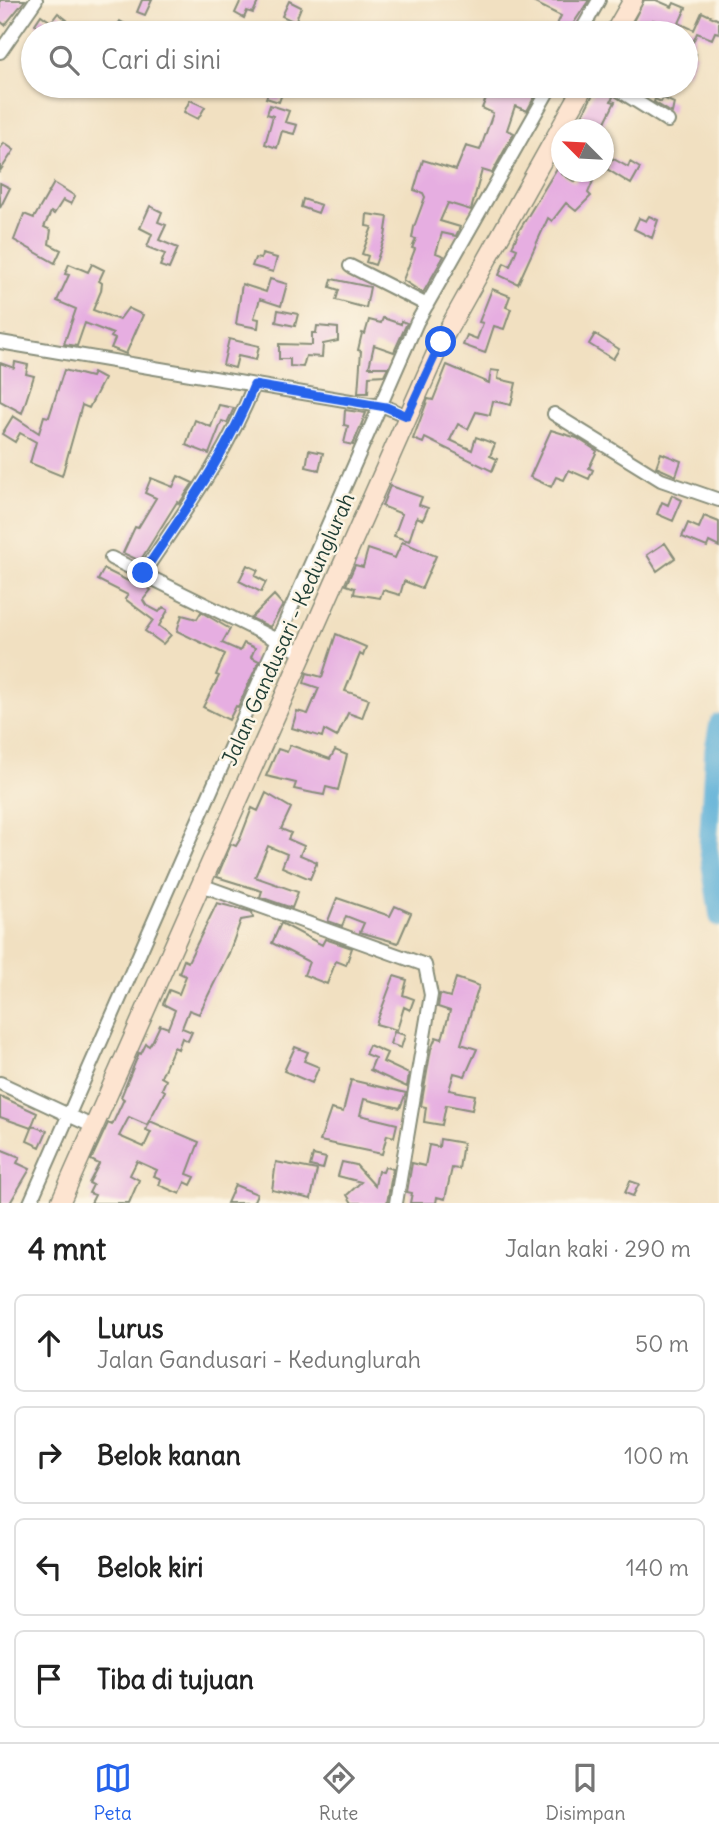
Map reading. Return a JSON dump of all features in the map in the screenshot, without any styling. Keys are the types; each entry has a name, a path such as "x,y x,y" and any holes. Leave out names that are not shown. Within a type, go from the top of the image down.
{"street":[{"path":"21,21 36,0"},
{"path":"587,21 599,0"},
{"path":"621,21 633,0"},
{"path":"0,52 21,22"},
{"path":"30,1203 80,1120 139,958 278,642 393,410 427,305 544,98"},
{"name":"Jalan Gandusari - Kedunglurah","path":"60,1203 80,1120 201,885 298,651 393,410 441,342 577,98"},
{"path":"631,98 668,121"},
{"path":"350,266 427,305"},
{"path":"0,342 393,410"},
{"path":"143,573 206,482 240,420 254,385"},
{"path":"554,414 661,480 719,500"},
{"path":"111,558 298,651"},
{"path":"201,885 425,965 431,995 396,1203"},
{"path":"0,1083 80,1120"}],"building":[{"path":"0,0 25,0 5,25 0,21"},
{"path":"142,0 152,0 145,15 137,12"},
{"path":"241,0 259,0 253,13 247,11 244,18 235,13"},
{"path":"529,0 589,0 575,21 559,21 561,16"},
{"path":"644,0 656,0 672,7 674,3 686,8 680,21 633,21"},
{"path":"289,1 301,7 295,21 282,16"},
{"path":"702,12 719,20 719,33 715,32 712,39 698,33 698,21"},
{"path":"58,13 67,20 66,21 52,21"},
{"path":"41,15 50,21 37,21"},
{"path":"486,98 534,98 527,111 515,106 507,130 514,133 492,173 482,170 471,210 448,203 440,221 460,227 456,236 442,233 436,253 444,256 423,293 403,280 415,249 412,248 416,239 412,238 414,227 425,197 423,193 414,190 423,160 456,170 466,146 480,150 493,113 482,108"},
{"path":"591,98 612,98 611,101 615,102 606,119 580,119"},
{"path":"663,98 674,103 672,113 654,102 655,99 661,102"},
{"path":"190,100 205,107 198,119 184,112"},
{"path":"270,105 289,111 285,122 297,125 294,134 282,131 277,148 265,144 273,116 267,114"},
{"path":"4,143 14,150 0,171 0,149"},
{"path":"614,159 628,167 630,162 640,168 631,184 614,173"},
{"path":"551,178 551,182 593,182 588,193 591,196 576,211 566,203 552,221 548,218 518,284 499,275 504,263 510,266 517,249 512,247"},
{"path":"0,183 10,188 0,208"},
{"path":"54,183 75,196 71,204 63,200 54,214 51,212 44,227 51,230 49,244 61,250 55,263 14,240 24,214 34,218"},
{"path":"303,199 321,205 318,213 301,207"},
{"path":"150,206 162,212 158,222 166,225 159,240 178,248 169,269 160,266 165,254 147,247 152,234 140,228"},
{"path":"367,214 388,217 385,237 375,265 366,262 368,256 362,254 372,227 366,226"},
{"path":"649,216 658,220 652,238 634,229 639,218 646,221"},
{"path":"262,254 277,258 273,272 252,266 255,258 261,259"},
{"path":"69,264 88,272 92,264 104,270 99,281 102,283 101,291 93,310 119,320 128,308 143,315 126,354 111,348 115,339 111,337 113,334 85,323 77,346 64,344 76,309 57,301 69,275 65,274"},
{"path":"270,279 287,284 281,306 260,299 254,318 259,319 258,328 236,324 242,284 266,292"},
{"path":"332,279 370,287 366,308 336,300 339,290 330,287"},
{"path":"492,289 510,296 506,307 511,309 504,329 494,326 485,353 463,345 467,335 477,339 483,323 479,322"},
{"path":"278,310 298,314 295,326 276,322"},
{"path":"383,318 401,324 401,321 407,323 394,352 374,345 369,367 388,367 384,375 369,376 368,393 358,393 361,351 358,350 362,333 365,334 369,320 381,323"},
{"path":"317,326 338,328 338,341 323,344 322,357 306,356 303,367 290,366 290,359 279,359 279,344 312,345 312,333 316,333"},
{"path":"595,334 619,349 613,359 589,344"},
{"path":"229,339 259,346 256,360 238,356 235,368 223,365"},
{"path":"15,362 28,365 26,374 34,376 22,413 0,401 0,363 14,368"},
{"path":"447,365 489,383 491,370 499,371 498,379 516,383 511,405 493,401 490,415 476,412 468,429 458,424 450,440 472,450 476,437 495,444 490,456 497,459 492,471 425,438 423,443 413,439 428,399 433,400"},
{"path":"64,370 91,377 93,373 104,379 89,408 82,405 62,476 30,463 36,442 20,433 15,442 2,434 13,416 39,433 44,416 49,417"},
{"path":"219,405 234,408 227,423 222,421 209,454 186,445 195,420 211,427"},
{"path":"345,410 366,413 353,445 344,443 348,426 344,425"},
{"path":"551,430 577,438 597,451 589,468 593,470 589,479 569,470 564,480 556,477 551,487 530,477"},
{"path":"309,450 323,453 319,470 306,467"},
{"path":"661,453 681,461 676,476 656,467"},
{"path":"178,476 193,483 179,504 177,502 140,561 123,553 135,527 138,528 156,498 145,493 151,478 173,487"},
{"path":"390,486 422,497 419,505 428,508 423,520 417,517 409,541 394,536 402,514 382,506"},
{"path":"672,495 682,500 673,521 657,514 662,502 668,505"},
{"path":"704,516 719,522 719,547 709,542 707,547 682,537 688,523 699,528"},
{"path":"402,542 436,556 422,588 404,581 400,595 383,590 380,598 354,594 355,588 346,585 355,565 363,567 368,549 395,558"},
{"path":"665,543 675,558 657,571 647,555"},
{"path":"247,565 258,570 255,576 266,582 261,592 239,581"},
{"path":"104,569 136,585 141,583 151,590 143,600 146,605 159,612 163,607 168,610 159,626 171,635 163,644 145,631 153,620 125,599 128,595 98,580"},
{"path":"274,595 283,605 270,627 251,618"},
{"path":"201,612 230,629 222,643 240,651 244,643 255,648 251,657 259,661 238,707 236,706 229,720 203,707 219,676 216,675 225,654 177,631 182,615 197,619"},
{"path":"336,634 366,647 363,656 360,654 345,691 369,699 362,718 348,713 337,737 324,730 322,737 292,728 297,711 308,714 319,688 304,683 307,673 322,677"},
{"path":"290,745 330,759 335,750 347,755 338,790 326,787 324,795 313,793 294,789 296,783 266,776 278,749 287,752"},
{"path":"266,793 291,808 281,829 291,833 288,839 304,846 300,855 317,862 310,879 282,867 287,854 268,846 255,877 298,892 292,908 260,897 262,891 217,877 231,844 236,846 240,839 252,808 258,811"},
{"path":"337,898 390,916 395,906 411,913 398,943 360,932 364,923 346,916 342,926 328,921"},
{"path":"217,903 252,912 253,918 241,920 229,953 199,1014 189,1010 182,1028 192,1032 188,1041 182,1038 178,1049 174,1047 161,1077 166,1080 162,1089 165,1091 147,1125 129,1117 119,1136 144,1147 151,1132 146,1130 150,1121 199,1142 187,1174 195,1177 191,1185 185,1182 180,1194 159,1185 161,1179 154,1176 157,1170 137,1161 130,1175 139,1180 129,1203 91,1203 95,1195 89,1193 93,1185 89,1183 99,1164 91,1160 108,1123 112,1125 124,1099 121,1097 139,1053 141,1054 146,1044 149,1046 160,1025 168,1028 175,1010 163,1004 169,990 179,994 186,976 179,973 184,960 188,962"},
{"path":"281,923 322,945 325,939 352,948 346,965 336,961 327,984 304,975 309,962 272,943"},
{"path":"394,976 407,980 403,995 414,999 410,1010 404,1007 397,1030 376,1024"},
{"path":"456,978 479,986 461,1044 477,1049 465,1076 454,1073 449,1090 475,1095 472,1110 446,1105 442,1125 424,1122 426,1107 421,1106 431,1049 436,1037 442,1039 450,1011 438,1007 440,994 450,997"},
{"path":"394,1032 405,1035 401,1048 390,1044"},
{"path":"369,1045 387,1053 383,1062 409,1074 407,1087 370,1070 375,1058 365,1054"},
{"path":"295,1047 308,1052 304,1061 319,1067 312,1083 284,1071"},
{"path":"351,1080 406,1093 400,1108 364,1099 360,1115 397,1124 394,1137 387,1135 382,1154 320,1141 331,1109 343,1112"},
{"path":"0,1096 37,1113 31,1128 0,1117"},
{"path":"33,1126 47,1131 40,1147 27,1141"},
{"path":"440,1139 463,1143 459,1169 452,1168 445,1199 437,1197 436,1203 410,1203 412,1193 407,1192 412,1163 425,1166 429,1145 439,1147"},
{"path":"0,1149 20,1157 17,1163 30,1169 10,1203 0,1203"},
{"path":"313,1155 326,1158 323,1169 310,1166"},
{"path":"276,1162 317,1170 311,1199 272,1190"},
{"path":"342,1162 356,1165 375,1186 378,1171 383,1172 385,1167 393,1169 387,1203 352,1203 347,1195 361,1182 338,1176"},
{"path":"630,1181 639,1184 633,1196 625,1193"},
{"path":"235,1185 257,1194 253,1203 227,1203"}],"waterway":[{"path":"719,723 714,748 708,846 719,917"}],"route":[{"path":"143,573 206,482 240,420 254,385 386,407 407,416 441,342"}]}
